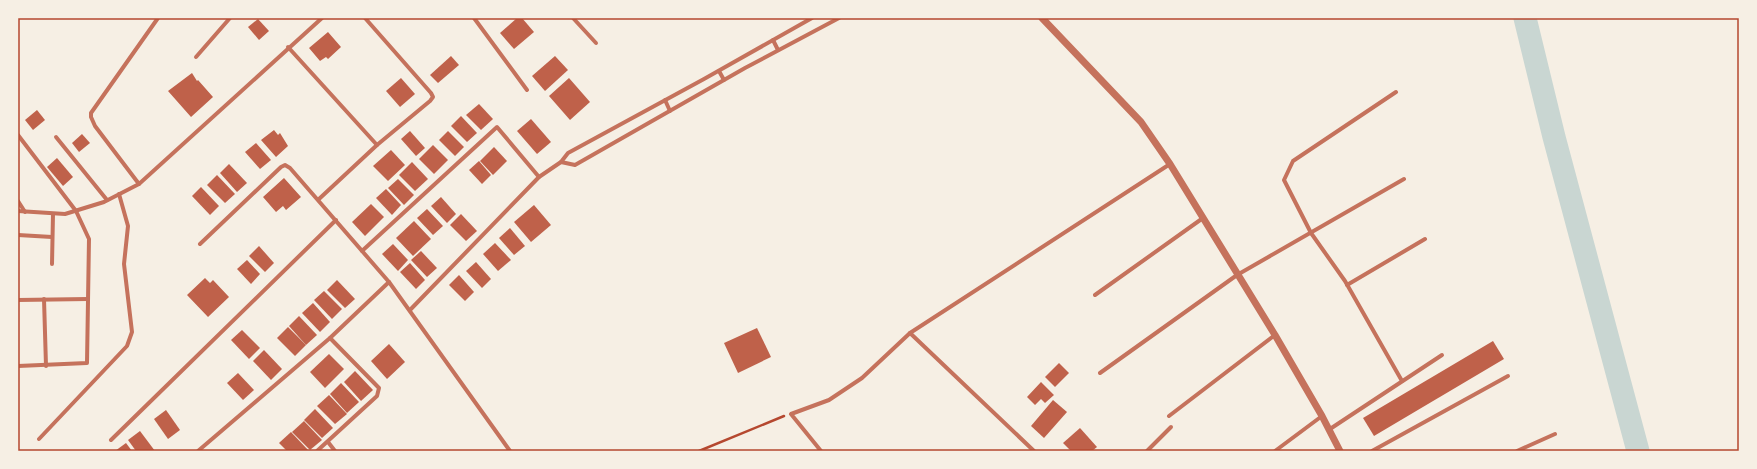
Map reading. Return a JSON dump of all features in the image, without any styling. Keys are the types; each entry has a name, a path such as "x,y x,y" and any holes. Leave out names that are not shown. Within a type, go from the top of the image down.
{"street":[{"path":"139,184 95,126 91,117 91,112 158,18"},
{"path":"196,57 230,18"},
{"path":"18,211 65,214 107,200 139,184 288,47 322,18"},
{"path":"319,199 376,145 433,97 432,93 365,18"},
{"path":"474,18 527,90"},
{"path":"573,18 596,42"},
{"path":"410,310 538,177 561,162 568,153 719,71 812,18"},
{"path":"561,162 575,165 724,80 839,18"},
{"path":"1042,18 1141,122 1170,164 1275,335 1330,429 1340,451"},
{"path":"773,40 778,50"},
{"path":"288,47 376,145"},
{"path":"719,71 724,80"},
{"path":"1396,92 1293,160 1284,180 1311,233 1347,285 1402,381"},
{"path":"665,100 670,111"},
{"path":"362,251 497,127 538,177"},
{"path":"18,135 76,211 89,239 87,363 46,366 18,366"},
{"path":"56,137 107,200"},
{"path":"821,451 791,414 829,400 862,378 910,333 1170,164"},
{"path":"200,244 281,167 285,165 290,168 319,199 390,282 510,451"},
{"path":"1100,373 1237,275 1404,179"},
{"path":"39,439 127,346 130,339 132,332 124,264 128,226 119,194"},
{"path":"18,201 25,212"},
{"path":"52,264 53,214"},
{"path":"1095,295 1203,218"},
{"path":"111,440 336,220"},
{"path":"18,235 52,237"},
{"path":"1347,285 1425,239"},
{"path":"198,451 330,338 390,282"},
{"path":"44,299 46,366"},
{"path":"18,300 88,299"},
{"path":"910,333 1034,451"},
{"path":"1169,416 1275,335"},
{"path":"317,451 376,396 379,388 330,338"},
{"path":"1330,429 1442,355"},
{"path":"1372,451 1508,376"},
{"path":"1275,451 1322,416"},
{"path":"1146,451 1171,427"},
{"path":"1517,451 1555,434"},
{"path":"328,442 335,451"}],"path":[{"path":"699,451 791,414"}],"building":[{"path":"517,18 522,18 534,32 514,49 500,33"},
{"path":"258,19 269,31 259,40 248,27"},
{"path":"328,32 341,47 328,59 326,57 320,61 309,48"},
{"path":"451,56 459,65 438,83 430,75"},
{"path":"555,56 568,70 545,91 532,76"},
{"path":"192,73 197,81 198,80 213,97 191,117 168,91"},
{"path":"401,78 415,94 400,107 386,91"},
{"path":"569,78 590,102 570,120 549,96"},
{"path":"479,104 493,119 481,130 466,115"},
{"path":"37,110 45,120 33,130 25,120"},
{"path":"461,116 477,133 467,142 451,126"},
{"path":"531,119 551,142 537,154 517,131"},
{"path":"274,130 278,135 280,133 288,146 276,157 261,140"},
{"path":"410,131 425,148 416,156 401,139"},
{"path":"448,131 464,147 455,156 439,140"},
{"path":"82,134 90,143 79,152 72,143"},
{"path":"256,143 271,160 260,169 245,152"},
{"path":"433,145 448,160 434,174 419,159"},
{"path":"494,147 507,161 493,175 480,161"},
{"path":"391,150 405,165 388,181 373,166"},
{"path":"57,158 73,177 63,186 47,167"},
{"path":"479,161 491,175 482,184 469,170"},
{"path":"412,162 428,179 415,191 399,175"},
{"path":"229,164 247,183 237,192 220,173"},
{"path":"217,175 235,194 225,203 207,185"},
{"path":"284,178 301,197 286,210 283,206 276,212 263,197"},
{"path":"398,179 414,195 404,205 388,188"},
{"path":"201,187 219,206 210,215 192,196"},
{"path":"386,189 401,205 392,215 376,198"},
{"path":"441,197 456,214 447,223 431,206"},
{"path":"371,204 384,217 365,236 352,222"},
{"path":"534,205 551,225 531,242 514,222"},
{"path":"427,209 443,226 433,235 417,218"},
{"path":"461,214 477,231 466,241 450,225"},
{"path":"414,221 431,239 413,256 396,238"},
{"path":"510,228 525,246 514,255 499,238"},
{"path":"495,243 511,260 498,271 483,254"},
{"path":"393,244 408,260 398,271 382,254"},
{"path":"259,246 274,263 265,272 249,256"},
{"path":"421,251 437,268 427,277 411,260"},
{"path":"247,260 260,274 251,284 237,269"},
{"path":"476,262 491,279 482,288 466,271"},
{"path":"410,263 425,280 416,289 400,272"},
{"path":"459,275 474,292 465,301 449,285"},
{"path":"205,278 210,283 213,280 229,297 208,317 187,295"},
{"path":"337,280 355,299 345,308 327,290"},
{"path":"324,291 342,309 332,319 314,300"},
{"path":"313,303 330,322 320,332 302,313"},
{"path":"299,316 317,335 306,345 289,326"},
{"path":"288,327 306,345 295,356 277,338"},
{"path":"757,328 771,357 738,373 724,343"},
{"path":"242,330 260,348 249,359 231,340"},
{"path":"1493,341 1504,359 1374,436 1363,418"},
{"path":"389,344 405,362 387,379 371,361"},
{"path":"264,350 282,369 271,380 253,361"},
{"path":"329,354 344,369 325,388 310,372"},
{"path":"1059,363 1069,373 1055,387 1045,377"},
{"path":"355,371 373,390 361,401 344,382"},
{"path":"238,373 254,390 243,400 227,383"},
{"path":"1041,382 1054,395 1045,403 1041,399 1035,405 1027,397"},
{"path":"341,383 359,402 347,413 330,394"},
{"path":"329,395 347,414 335,424 317,406"},
{"path":"1053,400 1067,412 1044,438 1031,426"},
{"path":"315,409 333,428 322,438 304,420"},
{"path":"166,410 180,430 168,439 154,419"},
{"path":"304,421 322,440 310,450 292,432"},
{"path":"1080,428 1097,447 1092,451 1071,451 1063,443"},
{"path":"140,431 155,451 136,451 128,440"},
{"path":"291,432 309,451 287,451 279,443"},
{"path":"126,443 132,451 115,451"}],"waterway":[{"path":"1525,18 1554,137 1638,451"}]}
